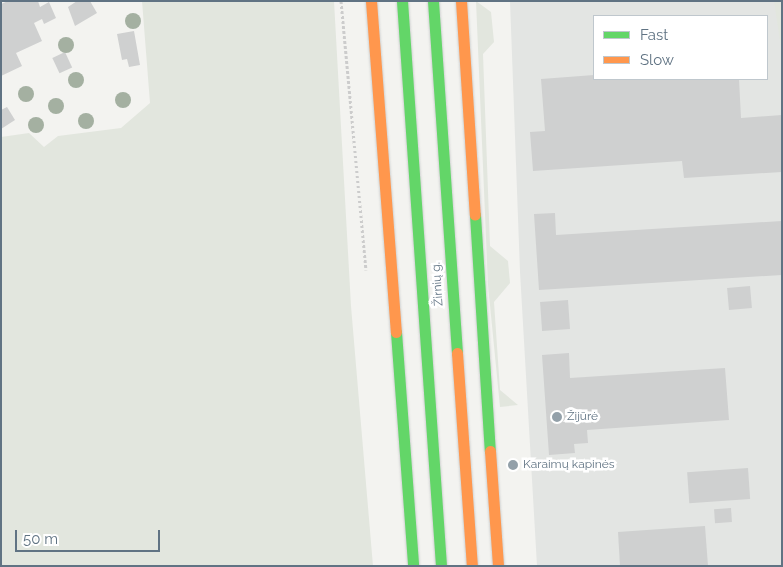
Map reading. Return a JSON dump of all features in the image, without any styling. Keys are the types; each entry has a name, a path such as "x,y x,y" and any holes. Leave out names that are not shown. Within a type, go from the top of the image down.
{"highway":[{"path":"371,1 413,566"},
{"name":"Žirnių g.","path":"402,1 441,566"},
{"name":"Žirnių g.","path":"432,1 472,566"},
{"path":"461,1 498,566"}],"shaded area":[{"path":"142,1 334,1 351,306 373,566 1,566 1,137 29,133 44,147 58,136 121,128 150,103"},
{"path":"476,1 491,12 494,42 483,54 490,246 508,261 510,283 494,302 500,390 518,405 500,407 488,285"},
{"path":"510,1 782,1 782,566 537,566 520,272"},
{"path":"774,1 782,1 782,54"}],"building":[{"path":"8,1 38,1 40,7 49,2 56,18 44,24 42,19 34,23 42,41 16,53 22,66 1,76 1,4"},
{"path":"77,1 90,1 97,13 75,26 68,7"},
{"path":"134,31 140,65 129,67 127,59 122,60 117,34"},
{"path":"65,52 72,67 59,73 52,58"},
{"path":"593,75 593,80 739,80 741,118 782,115 782,172 684,178 682,161 533,171 530,132 545,131 541,79"},
{"path":"7,107 15,120 1,129 1,110"},
{"path":"555,213 556,235 782,221 782,275 539,290 534,214"},
{"path":"750,286 752,308 729,310 727,288"},
{"path":"568,300 570,329 542,331 540,302"},
{"path":"569,353 570,378 725,368 729,420 587,430 588,443 574,444 575,453 549,455 542,355"},
{"path":"748,468 750,499 689,503 687,472"},
{"path":"731,508 732,522 715,523 714,509"},
{"path":"705,526 708,566 620,566 618,532"}],"traffic: fast":[{"path":"402,1 441,566"},
{"path":"433,1 457,353"},
{"path":"475,215 490,451"},
{"path":"396,332 413,566"}],"traffic: slow":[{"path":"371,1 396,332"},
{"path":"461,1 475,215"},
{"path":"457,353 472,566"},
{"path":"490,451 498,566"}],"place":[{"name":"Žijūrė","path":"557,417"},
{"name":"Karaimų kapinės","path":"513,465"}]}
